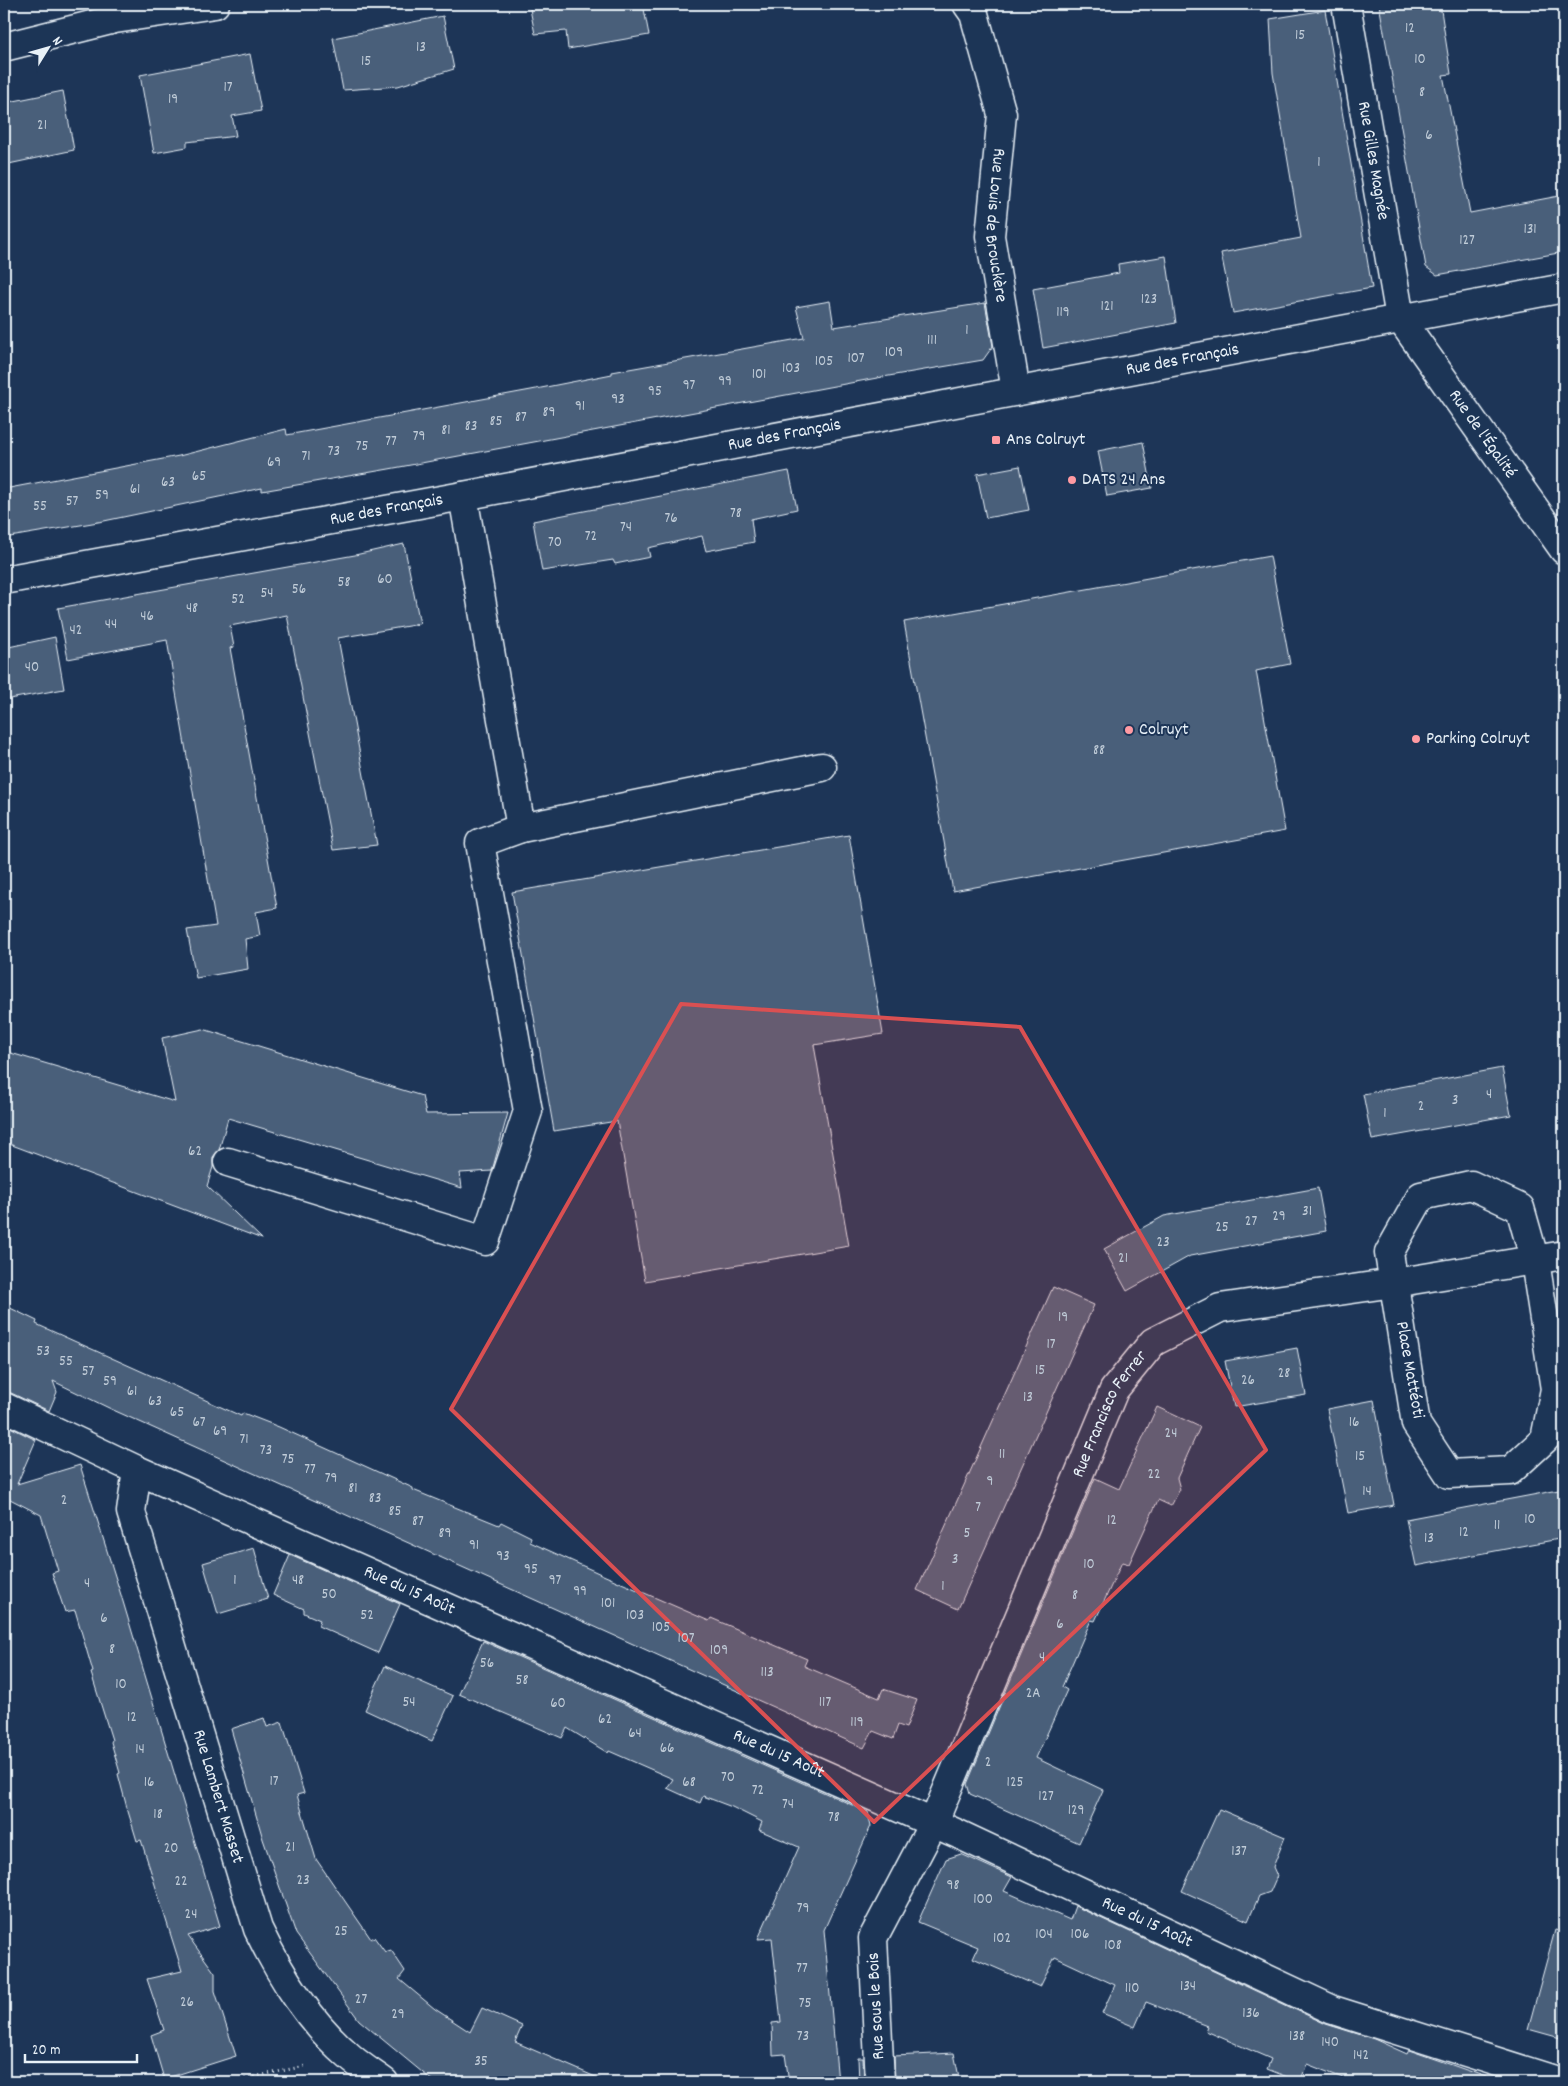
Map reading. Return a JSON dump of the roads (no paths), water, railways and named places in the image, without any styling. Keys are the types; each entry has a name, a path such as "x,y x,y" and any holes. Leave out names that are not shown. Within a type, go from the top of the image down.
{"street":[{"path":"4,46 113,11 215,4"},
{"name":"Rue Louis de Brouckère","path":"967,4 974,14 1002,114 990,236 1016,391"},
{"name":"Rue Gilles Magnée","path":"1346,4 1400,318"},
{"name":"Rue des Français","path":"4,580 464,496 1564,288"},
{"name":"Rue de l'Égalité","path":"1400,318 1564,550"},
{"path":"464,496 522,828"},
{"path":"228,1162 485,1241 528,1111 480,843 522,828 822,767"},
{"name":"Place Mattéoti","path":"1471,1186 1520,1208 1535,1261 1555,1389 1545,1439 1510,1471 1449,1474 1416,1424 1388,1253 1421,1196 1471,1186"},
{"name":"Rue Francisco Ferrer","path":"933,1824 1114,1390 1153,1342 1220,1308 1394,1284 1564,1255"},
{"name":"Rue du 15 Août","path":"4,1407 137,1470 958,1834 1332,2010 1561,2082"},
{"name":"Rue Lambert Masset","path":"137,1470 131,1512 258,1929 275,1963 295,1996 313,2019 351,2058 384,2082"},
{"name":"Rue sous le Bois","path":"880,2082 873,1938 933,1824"}],"place":[{"name":"Ans Colruyt","path":"996,440"},
{"name":"DATS 24 Ans","path":"1072,480"},
{"name":"Colruyt","path":"1129,730"},
{"name":"Parking Colruyt","path":"1416,739"}]}
